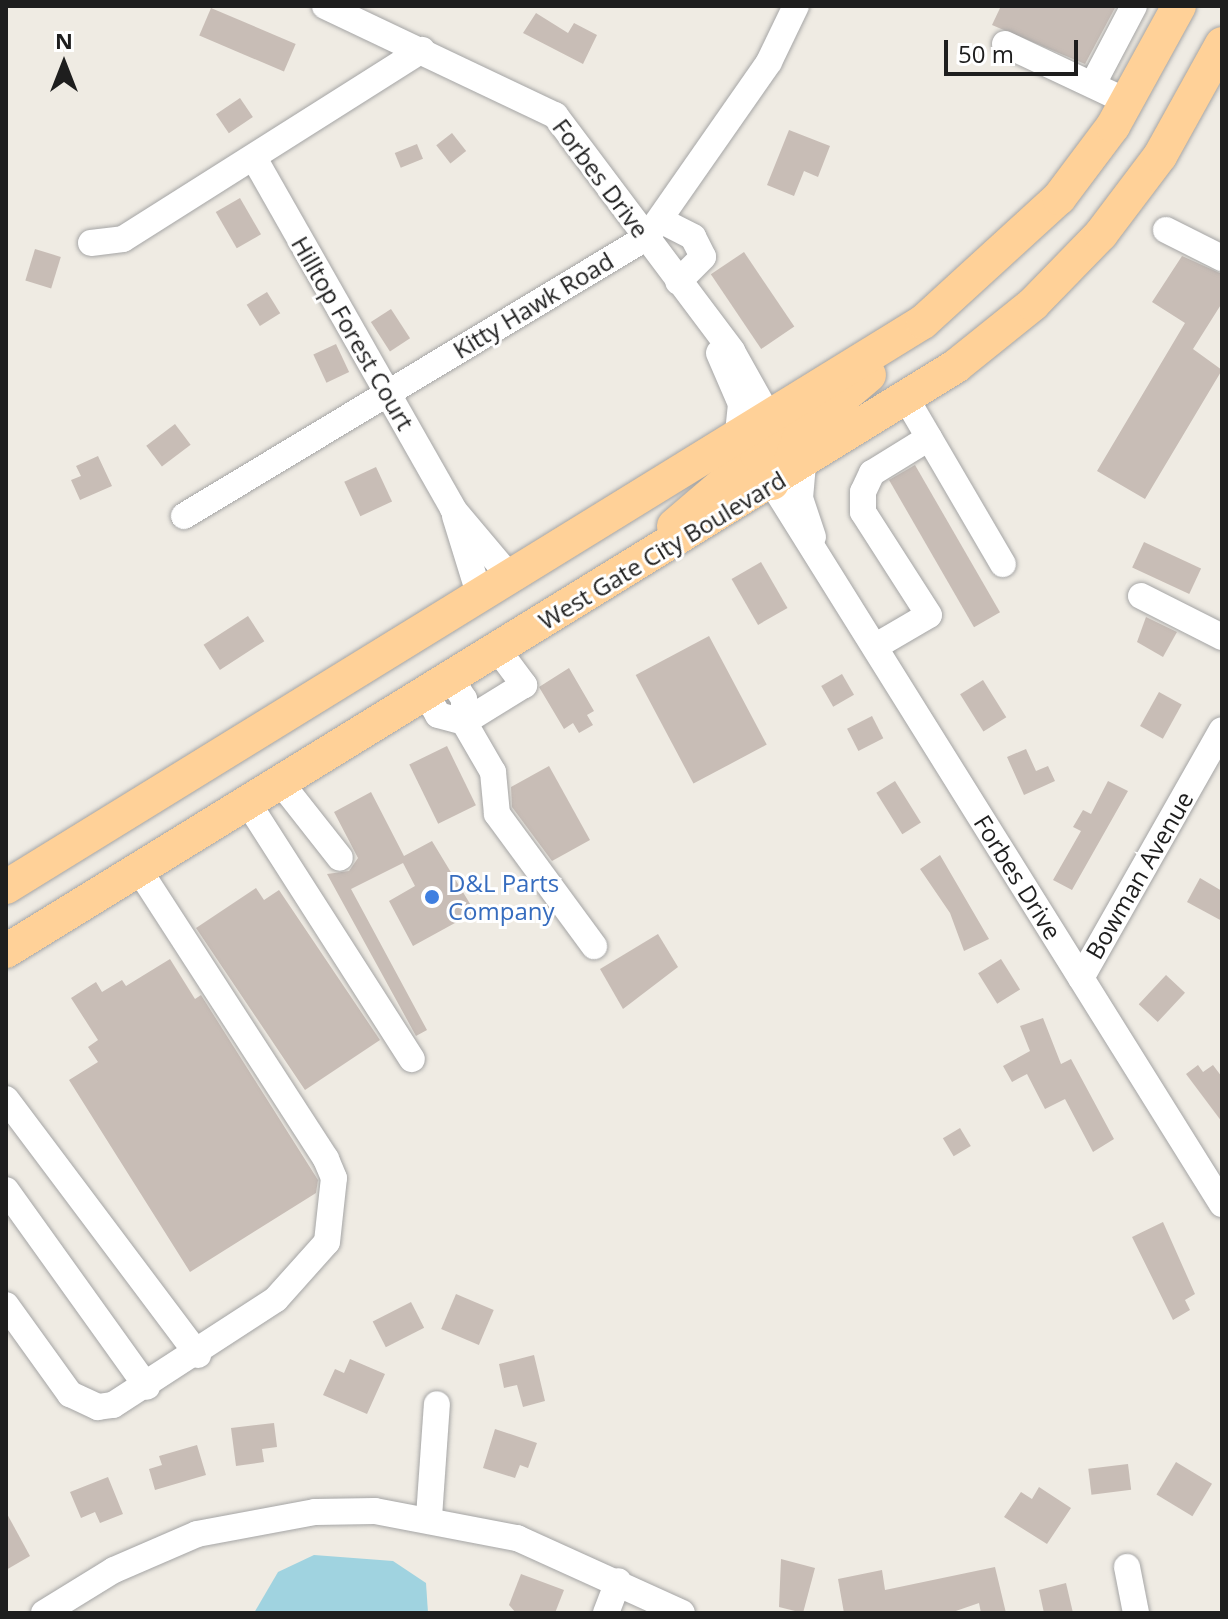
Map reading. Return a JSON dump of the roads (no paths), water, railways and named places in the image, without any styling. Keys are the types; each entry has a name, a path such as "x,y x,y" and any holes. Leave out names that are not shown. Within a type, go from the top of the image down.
{"main road":[{"path":"772,483 789,443 1049,209 1128,102 1179,6"},
{"name":"West Gate City Boulevard","path":"6,951 907,400 1033,304 1101,234 1160,156 1222,44"},
{"path":"6,887 737,440 923,322"},
{"path":"617,577 749,463 770,419"}],"street":[{"name":"Forbes Drive","path":"325,6 555,115 655,229 678,282 764,397 770,419"},
{"name":"Kitty Hawk Road","path":"184,516 655,229 769,62 796,6"},
{"path":"1093,84 1134,6"},
{"path":"1005,44 1128,102"},
{"path":"91,243 123,239 422,50"},
{"name":"Hilltop Forest Court","path":"254,158 453,509 511,578"},
{"path":"655,229 693,237 703,257 678,282"},
{"path":"1166,230 1222,258"},
{"name":"Forbes Drive","path":"712,330 741,404 737,440"},
{"path":"907,400 1003,564"},
{"path":"876,646 929,615 863,512 863,492 872,473 929,438"},
{"name":"Forbes Drive","path":"803,464 800,498 815,549 1222,1204"},
{"name":"Forbes Drive","path":"772,483 797,533 815,549"},
{"name":"Hilltop Forest Court","path":"453,509 480,597"},
{"path":"1141,596 1222,637"},
{"path":"464,722 524,685 498,650"},
{"path":"439,687 438,715 464,722 493,772 497,814 594,946"},
{"name":"Bowman Avenue","path":"1081,978 1222,730"},
{"path":"281,783 340,858"},
{"path":"248,803 412,1059"},
{"path":"6,1305 82,1403 113,1405 198,1355 276,1299 327,1242 334,1178 139,870"},
{"path":"6,1099 198,1355"},
{"path":"6,1190 147,1387"},
{"path":"429,1517 437,1404"},
{"path":"44,1613 168,1544 256,1520 375,1511 429,1517 517,1538 618,1581 682,1613"},
{"path":"1127,1567 1136,1613"},
{"path":"606,1613 618,1581"}],"water":[{"path":"314,1555 393,1561 426,1583 428,1613 254,1613 278,1572"}],"place":[{"name":"D&L Parts Company","path":"432,897"}]}
